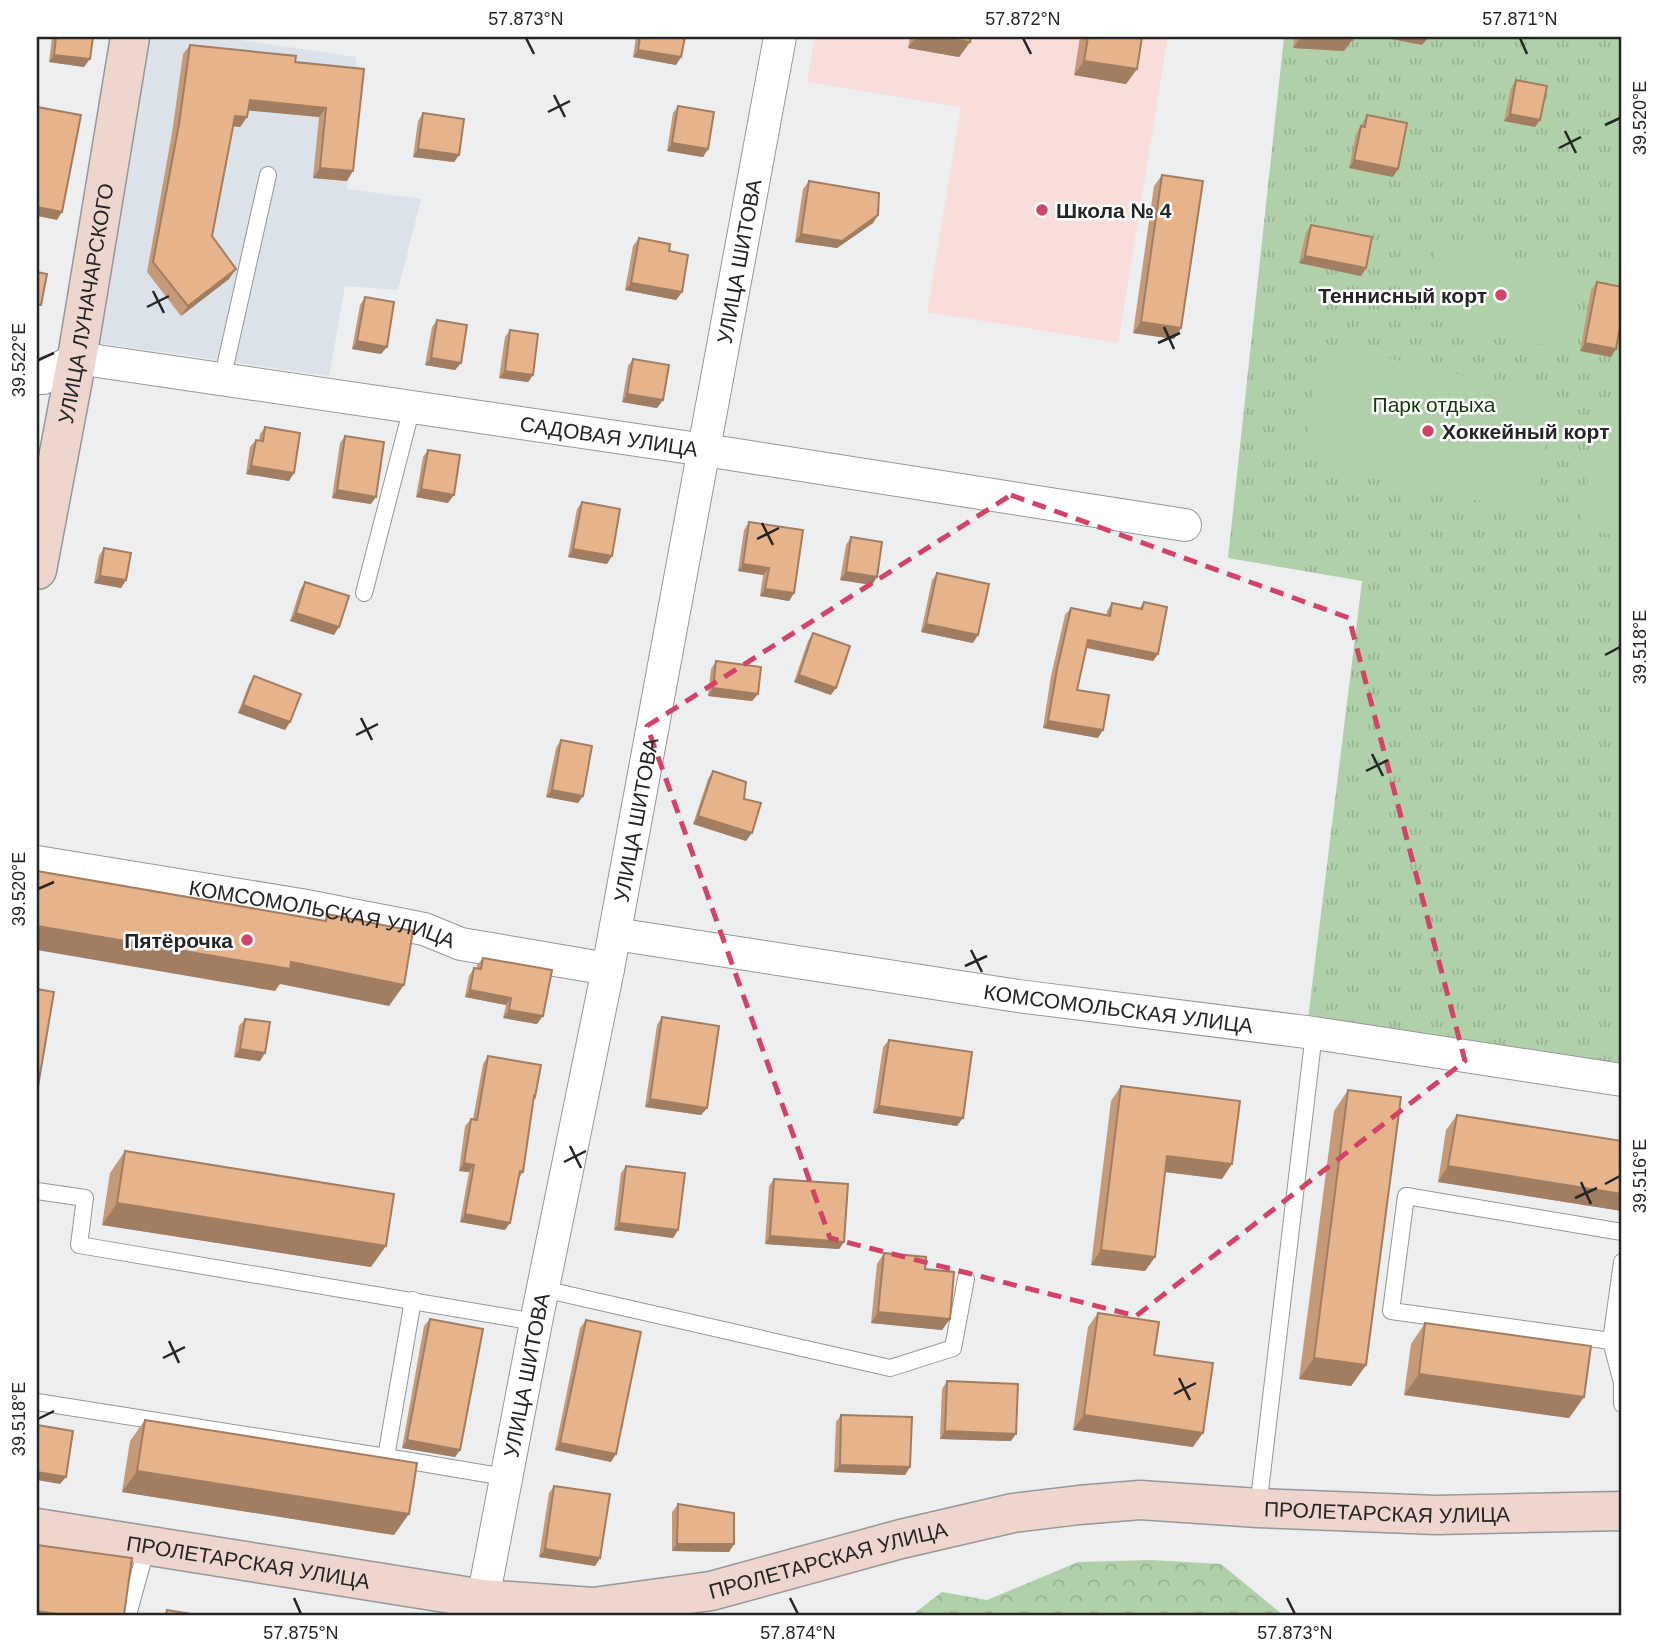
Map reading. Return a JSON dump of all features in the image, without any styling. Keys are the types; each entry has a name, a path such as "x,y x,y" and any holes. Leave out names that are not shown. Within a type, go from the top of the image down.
{"street":[{"name":"УЛИЦА ЛУНАЧАРСКОГО","path":"37,570 77,358 130,37"},
{"name":"УЛИЦА ШИТОВА","path":"482,1607 505,1477 615,934 780,37"},
{"path":"37,378 43,378 77,358"},
{"name":"САДОВАЯ УЛИЦА","path":"77,358 705,450 1185,526"},
{"name":"КОМСОМОЛЬСКАЯ УЛИЦА","path":"37,862 300,905 424,929 461,944 608,969"},
{"name":"КОМСОМОЛЬСКАЯ УЛИЦА","path":"615,934 1018,996 1314,1033 1622,1080"},
{"name":"ПРОЛЕТАРСКАЯ УЛИЦА","path":"37,1528 482,1607 593,1607 711,1591 901,1538 1013,1513 1079,1505 1140,1500 1436,1516 1622,1511"}],"lane":[{"path":"222,380 268,175"},
{"path":"364,593 412,407"},
{"path":"1258,1508 1314,1033"},
{"path":"37,1191 85,1198 79,1245 536,1321"},
{"path":"1611,1341 1391,1311 1406,1196 1622,1232"},
{"path":"1622,1262 1611,1341 1622,1383 1622,1404"},
{"path":"543,1289 890,1368 953,1348 966,1279"},
{"path":"386,1457 413,1300"},
{"path":"37,1402 505,1477"},
{"path":"128,1615 147,1546"}],"highlighted area":[{"path":"1011,495 1349,618 1465,1061 1136,1316 830,1238 647,726"}],"shaded area":[{"path":"150,37 221,37 356,57 357,79 347,189 421,199 398,290 345,286 329,376 98,343"},
{"name":"Школа № 4","path":"815,37 1168,37 1118,343 927,312 961,107 807,82"}],"green space":[{"name":"Парк отдыха","path":"1284,37 1622,37 1622,1067 1308,1019 1362,581 1228,558"},
{"name":"Теннисный корт","path":"1437,240 1583,274 1565,350 1419,316"},
{"name":"Хоккейный корт","path":"1349,349 1526,390 1543,400 1551,418 1537,490 1529,501 1516,507 1499,505 1320,466 1305,444 1319,366 1332,353"},
{"path":"1602,419 1622,423 1622,537 1578,528"},
{"path":"1150,1560 1221,1564 1283,1615 912,1615 942,1592 987,1600 1078,1562"}],"building":[{"path":"56,37 93,37 90,59 54,55"},
{"path":"640,37 685,37 681,57 638,50"},
{"path":"937,37 971,37 970,42"},
{"path":"1088,37 1142,37 1137,69 1084,61"},
{"path":"1301,37 1352,37 1352,40"},
{"path":"190,45 296,56 295,62 364,69 353,171 320,168 326,108 250,100 247,117 235,116 212,236 236,269 188,306 153,262 179,124"},
{"path":"1516,80 1547,86 1540,120 1510,114"},
{"path":"678,106 714,112 708,149 672,143"},
{"path":"37,107 81,115 62,212 37,207"},
{"path":"423,113 464,119 459,155 418,149"},
{"path":"1367,115 1407,123 1398,169 1354,160 1361,126 1365,127"},
{"path":"1162,175 1203,181 1181,328 1141,322"},
{"path":"809,181 879,193 878,215 842,241 801,234"},
{"path":"1311,225 1372,237 1366,268 1305,256"},
{"path":"639,238 670,244 669,251 688,255 682,292 631,283"},
{"path":"37,272 47,274 41,305 37,305"},
{"path":"1597,282 1622,287 1622,316 1616,349 1585,343"},
{"path":"365,297 394,302 387,347 357,341"},
{"path":"437,320 467,325 461,363 431,358"},
{"path":"510,330 538,334 533,375 505,371"},
{"path":"633,359 669,365 663,400 627,394"},
{"path":"265,427 300,433 294,473 251,466 256,440 263,441"},
{"path":"345,436 384,442 376,497 337,490"},
{"path":"428,450 460,455 454,495 421,489"},
{"path":"582,502 620,509 612,556 573,549"},
{"path":"749,522 803,530 794,593 765,589 769,568 743,564"},
{"path":"851,537 882,542 877,577 846,572"},
{"path":"104,548 131,553 126,580 100,576"},
{"path":"937,573 989,584 978,635 926,624"},
{"path":"305,582 349,596 339,627 296,613"},
{"path":"1144,602 1167,607 1158,654 1088,640 1077,690 1109,695 1103,730 1048,721 1071,608 1110,616 1112,603 1142,609"},
{"path":"813,633 850,646 836,688 799,675"},
{"path":"716,661 761,667 758,694 713,688"},
{"path":"254,676 301,694 290,722 243,705"},
{"path":"561,740 592,746 583,796 552,790"},
{"path":"713,771 746,782 744,799 761,803 752,833 698,816"},
{"path":"37,871 326,921 327,914 413,931 404,985 291,962 290,969 37,926"},
{"path":"483,958 552,970 543,1016 509,1010 511,998 470,990 474,968 481,969"},
{"path":"37,989 54,992 37,1092"},
{"path":"662,1017 719,1026 707,1108 650,1099"},
{"path":"245,1019 270,1022 265,1053 240,1049"},
{"path":"889,1040 972,1052 963,1118 879,1106"},
{"path":"488,1056 541,1065 523,1172 520,1171 510,1223 465,1214 474,1165 464,1163 471,1119 477,1120"},
{"path":"1121,1086 1240,1101 1232,1164 1167,1156 1155,1257 1101,1250"},
{"path":"1348,1090 1401,1097 1366,1365 1314,1358"},
{"path":"1457,1115 1622,1141 1622,1194 1448,1166"},
{"path":"125,1151 394,1194 386,1246 117,1203"},
{"path":"626,1166 685,1173 678,1230 619,1223"},
{"path":"774,1179 848,1184 844,1242 770,1236"},
{"path":"884,1253 926,1257 925,1269 954,1272 950,1319 878,1312"},
{"path":"1098,1313 1159,1322 1154,1355 1213,1363 1203,1433 1084,1415"},
{"path":"430,1319 483,1329 460,1450 407,1440"},
{"path":"586,1320 641,1332 616,1454 560,1443"},
{"path":"1425,1323 1591,1346 1584,1397 1419,1374"},
{"path":"947,1381 1018,1384 1016,1434 945,1431"},
{"path":"841,1415 912,1417 910,1467 840,1465"},
{"path":"145,1420 417,1463 409,1514 137,1471"},
{"path":"37,1425 73,1431 66,1477 37,1472"},
{"path":"554,1486 610,1494 600,1558 545,1549"},
{"path":"678,1504 734,1513 734,1544 677,1544"},
{"path":"37,1545 132,1558 124,1615 63,1615 37,1611"},
{"path":"167,1610 197,1615 166,1615"}],"place":[{"name":"Школа № 4","path":"1042,210"},
{"name":"Теннисный корт","path":"1501,295"},
{"name":"Хоккейный корт","path":"1428,431"},
{"name":"Пятёрочка","path":"247,940"}]}
